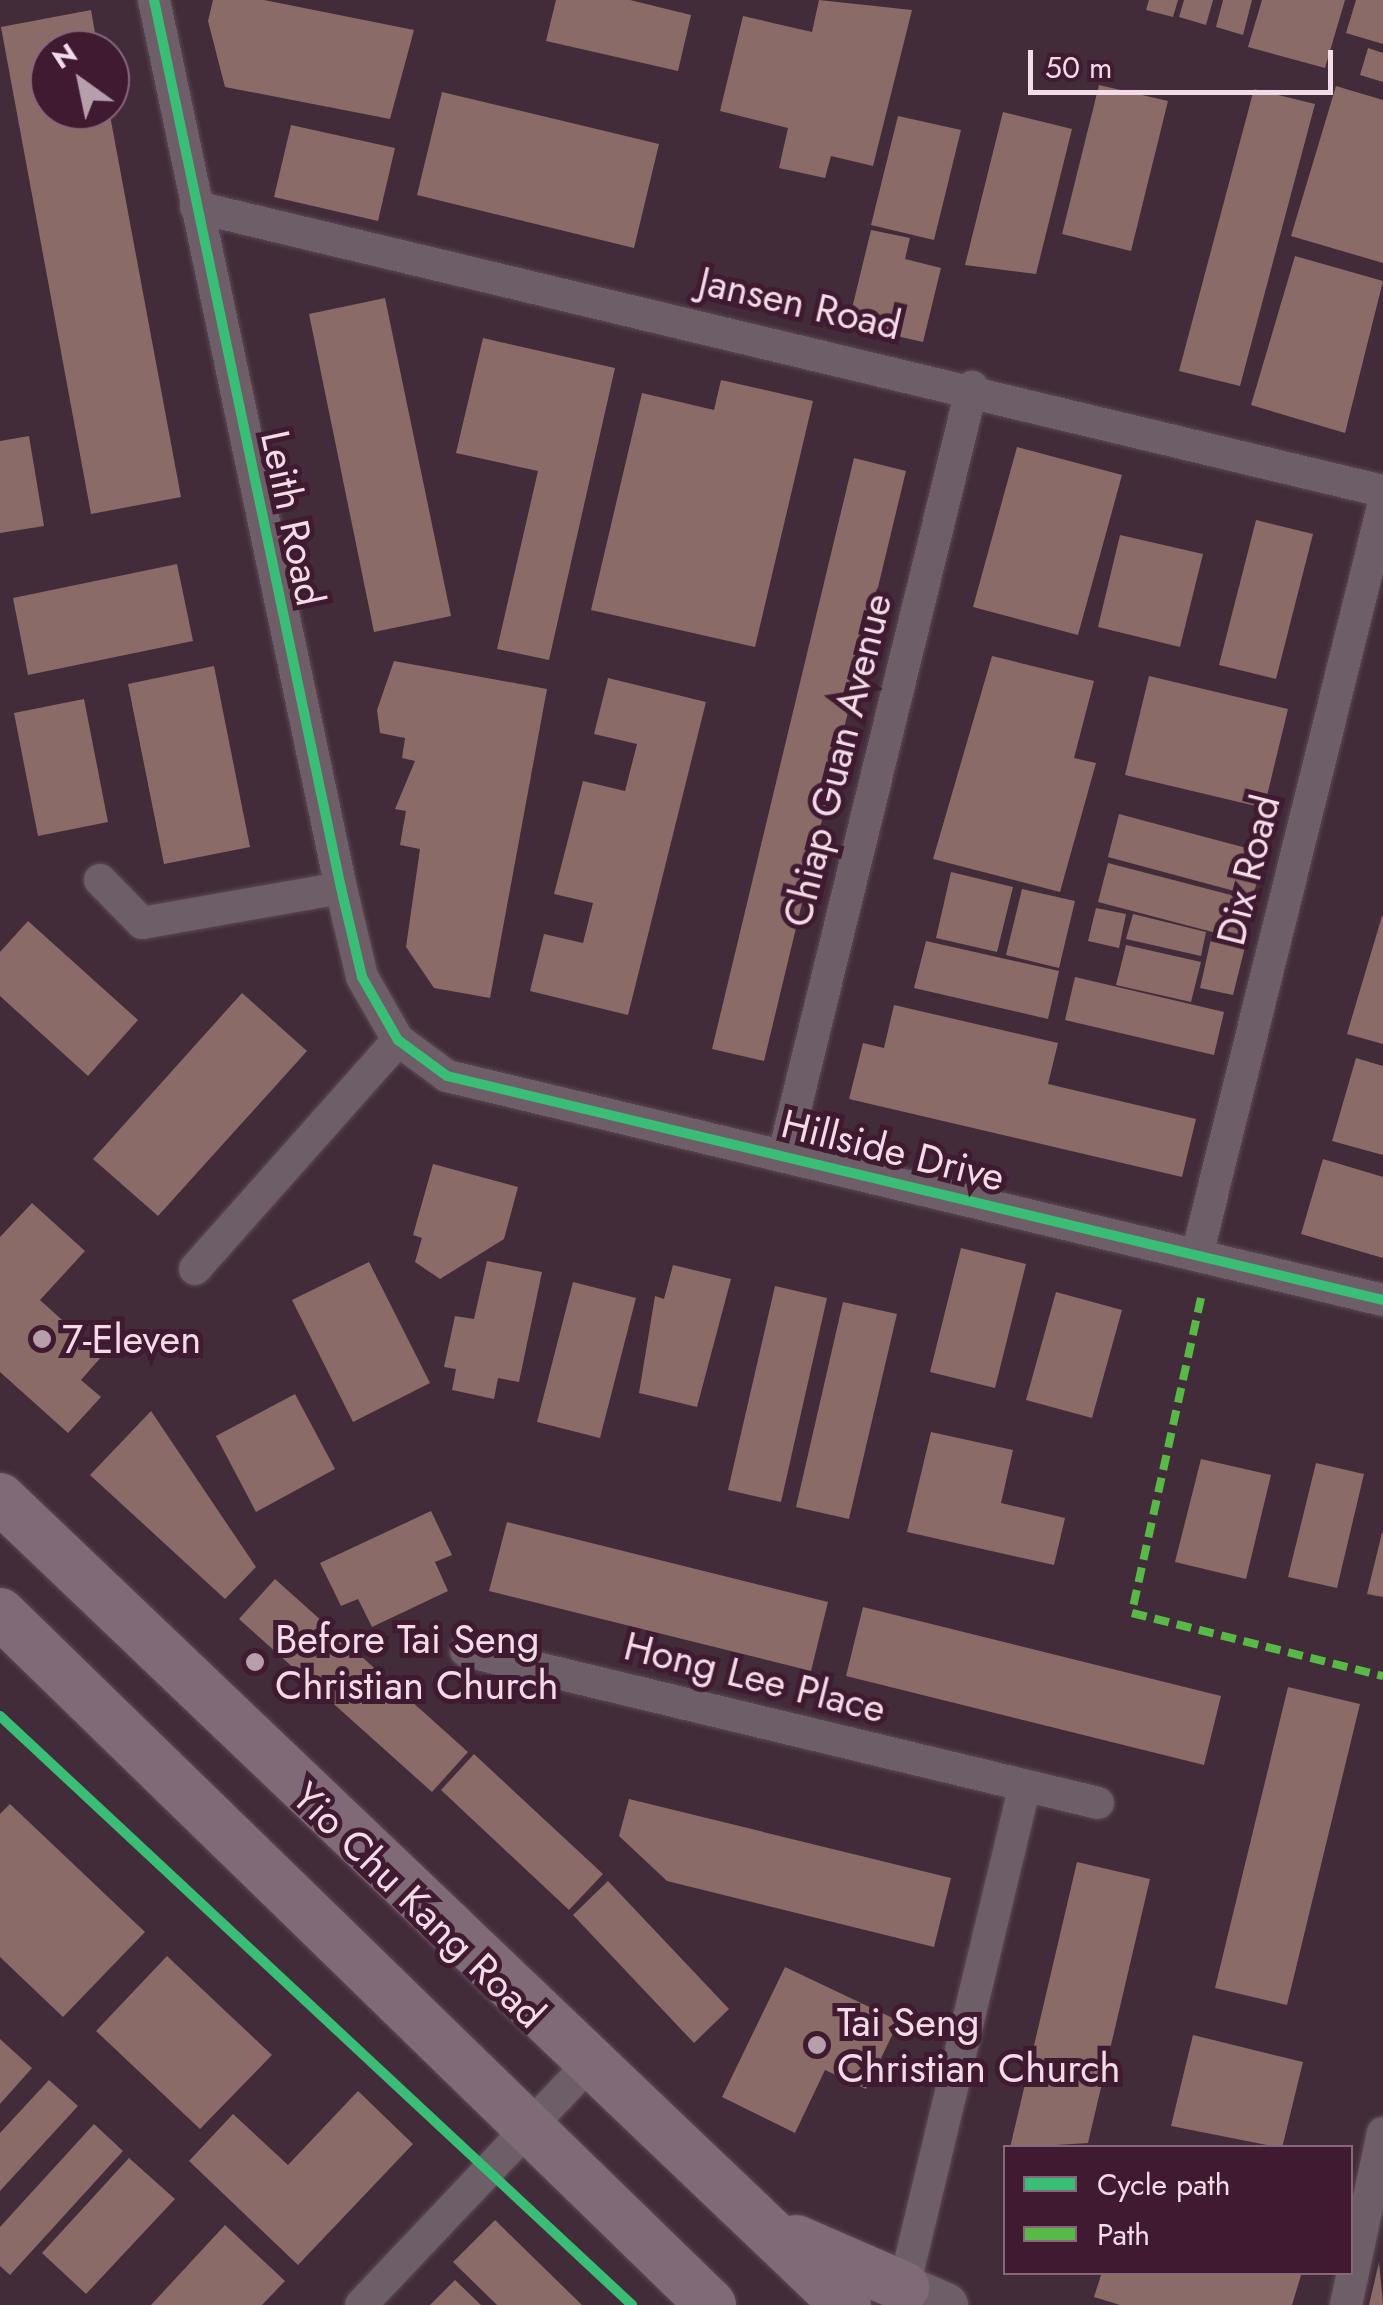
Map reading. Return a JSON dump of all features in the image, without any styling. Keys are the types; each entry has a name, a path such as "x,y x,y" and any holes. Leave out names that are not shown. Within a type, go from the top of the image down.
{"main road":[{"name":"Yio Chu Kang Road","path":"0,1498 588,2066 768,2228 846,2305"},
{"name":"Yio Chu Kang Road","path":"0,1612 531,2124 710,2305"},
{"path":"768,2228 924,2296"}],"street":[{"name":"Leith Road","path":"154,0 341,888 362,977 398,1040"},
{"name":"Jansen Road","path":"196,206 972,387 1383,490"},
{"name":"Chiap Guan Avenue","path":"784,1154 972,387"},
{"name":"Dix Road","path":"1198,1255 1383,506"},
{"path":"100,880 142,923 341,888"},
{"path":"194,1270 398,1040"},
{"name":"Hillside Drive","path":"398,1040 447,1076 1383,1300"},
{"name":"Hong Lee Place","path":"466,1651 1098,1803"},
{"path":"924,2296 1025,1785"},
{"path":"361,2305 588,2066"},
{"path":"1346,2305 1373,2229 1383,2132"}],"building":[{"path":"213,0 264,0 414,30 390,119 225,87 208,21"},
{"path":"556,0 630,0 691,15 678,71 546,41"},
{"path":"819,0 912,10 873,166 831,156 825,178 779,168 788,128 720,111 743,16 812,32"},
{"path":"1149,0 1178,0 1173,17 1146,10"},
{"path":"1184,0 1213,0 1206,25 1179,17"},
{"path":"1223,0 1252,0 1243,35 1216,27"},
{"path":"1262,0 1345,0 1325,68 1248,47"},
{"path":"1356,0 1383,0 1383,44 1346,33"},
{"path":"91,10 94,30 30,30 30,130 113,130 181,497 91,514 1,27"},
{"path":"1368,48 1383,53 1383,82 1360,75"},
{"path":"1099,85 1168,101 1131,251 1062,234"},
{"path":"1336,86 1383,100 1383,263 1291,236"},
{"path":"1254,89 1315,104 1240,386 1179,371"},
{"path":"442,92 659,144 634,248 417,195"},
{"path":"1003,112 1072,129 1036,274 965,265"},
{"path":"898,116 961,130 934,240 871,225"},
{"path":"291,125 395,148 378,221 274,197"},
{"path":"871,230 910,238 905,259 941,268 923,342 848,325"},
{"path":"1295,256 1383,281 1345,433 1251,405"},
{"path":"385,298 451,616 374,632 309,314"},
{"path":"483,338 615,368 549,660 497,649 538,471 456,453"},
{"path":"721,380 813,401 755,647 591,610 642,393 714,410"},
{"path":"29,436 44,526 0,533 0,441"},
{"path":"1017,447 1122,475 1078,635 973,607"},
{"path":"854,458 906,471 764,1061 712,1049"},
{"path":"1256,520 1313,534 1276,679 1219,665"},
{"path":"1120,535 1203,554 1180,647 1098,627"},
{"path":"177,564 193,641 28,675 13,598"},
{"path":"992,656 1094,681 1074,758 1096,763 1060,892 933,859"},
{"path":"394,661 547,689 490,998 434,988 406,947 420,849 400,845 406,811 395,809 415,761 402,758 405,738 380,733 377,710"},
{"path":"214,666 250,847 164,864 128,684"},
{"path":"1149,676 1288,709 1264,808 1125,775"},
{"path":"608,678 706,702 628,1015 530,991 544,934 583,943 593,903 554,894 583,781 625,791 637,744 594,734"},
{"path":"84,699 108,822 38,836 14,713"},
{"path":"1119,814 1265,853 1253,896 1108,857"},
{"path":"1108,863 1254,901 1243,940 1098,902"},
{"path":"951,872 1013,887 997,952 936,938"},
{"path":"1022,889 1075,901 1059,968 1006,955"},
{"path":"1096,908 1126,914 1119,948 1088,941"},
{"path":"1133,914 1206,932 1201,956 1126,939"},
{"path":"1383,916 1383,1044 1347,1034"},
{"path":"28,921 138,1020 88,1076 0,996 0,952"},
{"path":"1211,939 1245,947 1233,995 1200,988"},
{"path":"926,941 1059,971 1048,1019 914,988"},
{"path":"1126,945 1201,962 1191,1002 1116,985"},
{"path":"1075,977 1224,1012 1214,1055 1065,1020"},
{"path":"242,993 307,1051 158,1216 93,1159"},
{"path":"894,1005 1058,1043 1048,1084 1196,1119 1182,1177 849,1099 863,1043 884,1048"},
{"path":"1356,1058 1383,1066 1383,1155 1332,1141"},
{"path":"1323,1159 1383,1177 1383,1258 1301,1234"},
{"path":"433,1164 518,1187 504,1239 440,1279 415,1262 422,1238 413,1235"},
{"path":"32,1203 85,1251 40,1300 102,1356 81,1380 101,1397 68,1433 0,1372 0,1237"},
{"path":"961,1248 1026,1264 995,1388 930,1372"},
{"path":"487,1261 542,1272 519,1382 498,1378 494,1399 452,1390 456,1369 444,1367 455,1316 474,1319"},
{"path":"369,1262 430,1383 353,1422 292,1300"},
{"path":"673,1265 731,1279 697,1407 639,1393 655,1296 664,1299"},
{"path":"573,1282 636,1298 600,1438 537,1422"},
{"path":"775,1286 827,1298 781,1502 728,1490"},
{"path":"1056,1292 1122,1310 1092,1418 1026,1400"},
{"path":"843,1302 897,1314 849,1519 796,1507"},
{"path":"295,1394 335,1469 256,1512 216,1436"},
{"path":"151,1411 256,1567 225,1599 90,1475"},
{"path":"931,1432 1013,1450 1001,1503 1065,1518 1054,1565 907,1532"},
{"path":"1201,1459 1271,1475 1246,1579 1175,1562"},
{"path":"1316,1463 1364,1474 1337,1588 1288,1577"},
{"path":"431,1511 452,1555 435,1562 448,1591 372,1627 358,1599 341,1606 320,1563"},
{"path":"507,1522 828,1602 811,1671 489,1591"},
{"path":"1383,1533 1383,1597 1367,1594"},
{"path":"275,1579 468,1752 432,1792 239,1619"},
{"path":"863,1607 1221,1696 1204,1765 846,1676"},
{"path":"1288,1687 1360,1704 1287,2005 1215,1988"},
{"path":"474,1754 603,1874 569,1910 441,1790"},
{"path":"629,1799 951,1878 934,1947 667,1881 619,1836"},
{"path":"10,1804 145,1932 63,2017 0,1957 0,1814"},
{"path":"1077,1862 1150,1879 1088,2143 1011,2145"},
{"path":"608,1881 729,2009 694,2043 573,1915"},
{"path":"167,1956 272,2055 200,2129 96,2031"},
{"name":"Tai Seng Christian Church","path":"785,1967 899,2021 866,2089 825,2070 795,2133 722,2097"},
{"path":"1193,2035 1303,2062 1283,2145 1171,2126"},
{"path":"0,2039 32,2068 0,2104"},
{"path":"49,2080 78,2106 0,2191 0,2133"},
{"path":"358,2091 413,2144 298,2265 189,2161 233,2114 288,2165"},
{"path":"94,2124 123,2151 10,2275 0,2266 0,2227"},
{"path":"129,2158 175,2199 86,2294 42,2253"},
{"path":"495,2220 582,2305 497,2305 453,2262"},
{"path":"225,2225 285,2281 262,2305 151,2305"},
{"path":"1379,2262 1383,2305 1369,2305"},
{"path":"1101,2275 1301,2275 1292,2305 1120,2305 1094,2297"},
{"path":"455,2280 481,2305 430,2305"}],"marked path":[{"path":"1201,1298 1132,1613 1383,1676"}],"cycle path":[{"path":"154,0 341,888 362,977 398,1040 447,1076 1383,1300"},
{"path":"0,1716 632,2305"}],"place":[{"name":"7-Eleven","path":"42,1339"},
{"name":"Before Tai Seng Christian Church","path":"255,1662"},
{"name":"Tai Seng Christian Church","path":"817,2045"}]}
